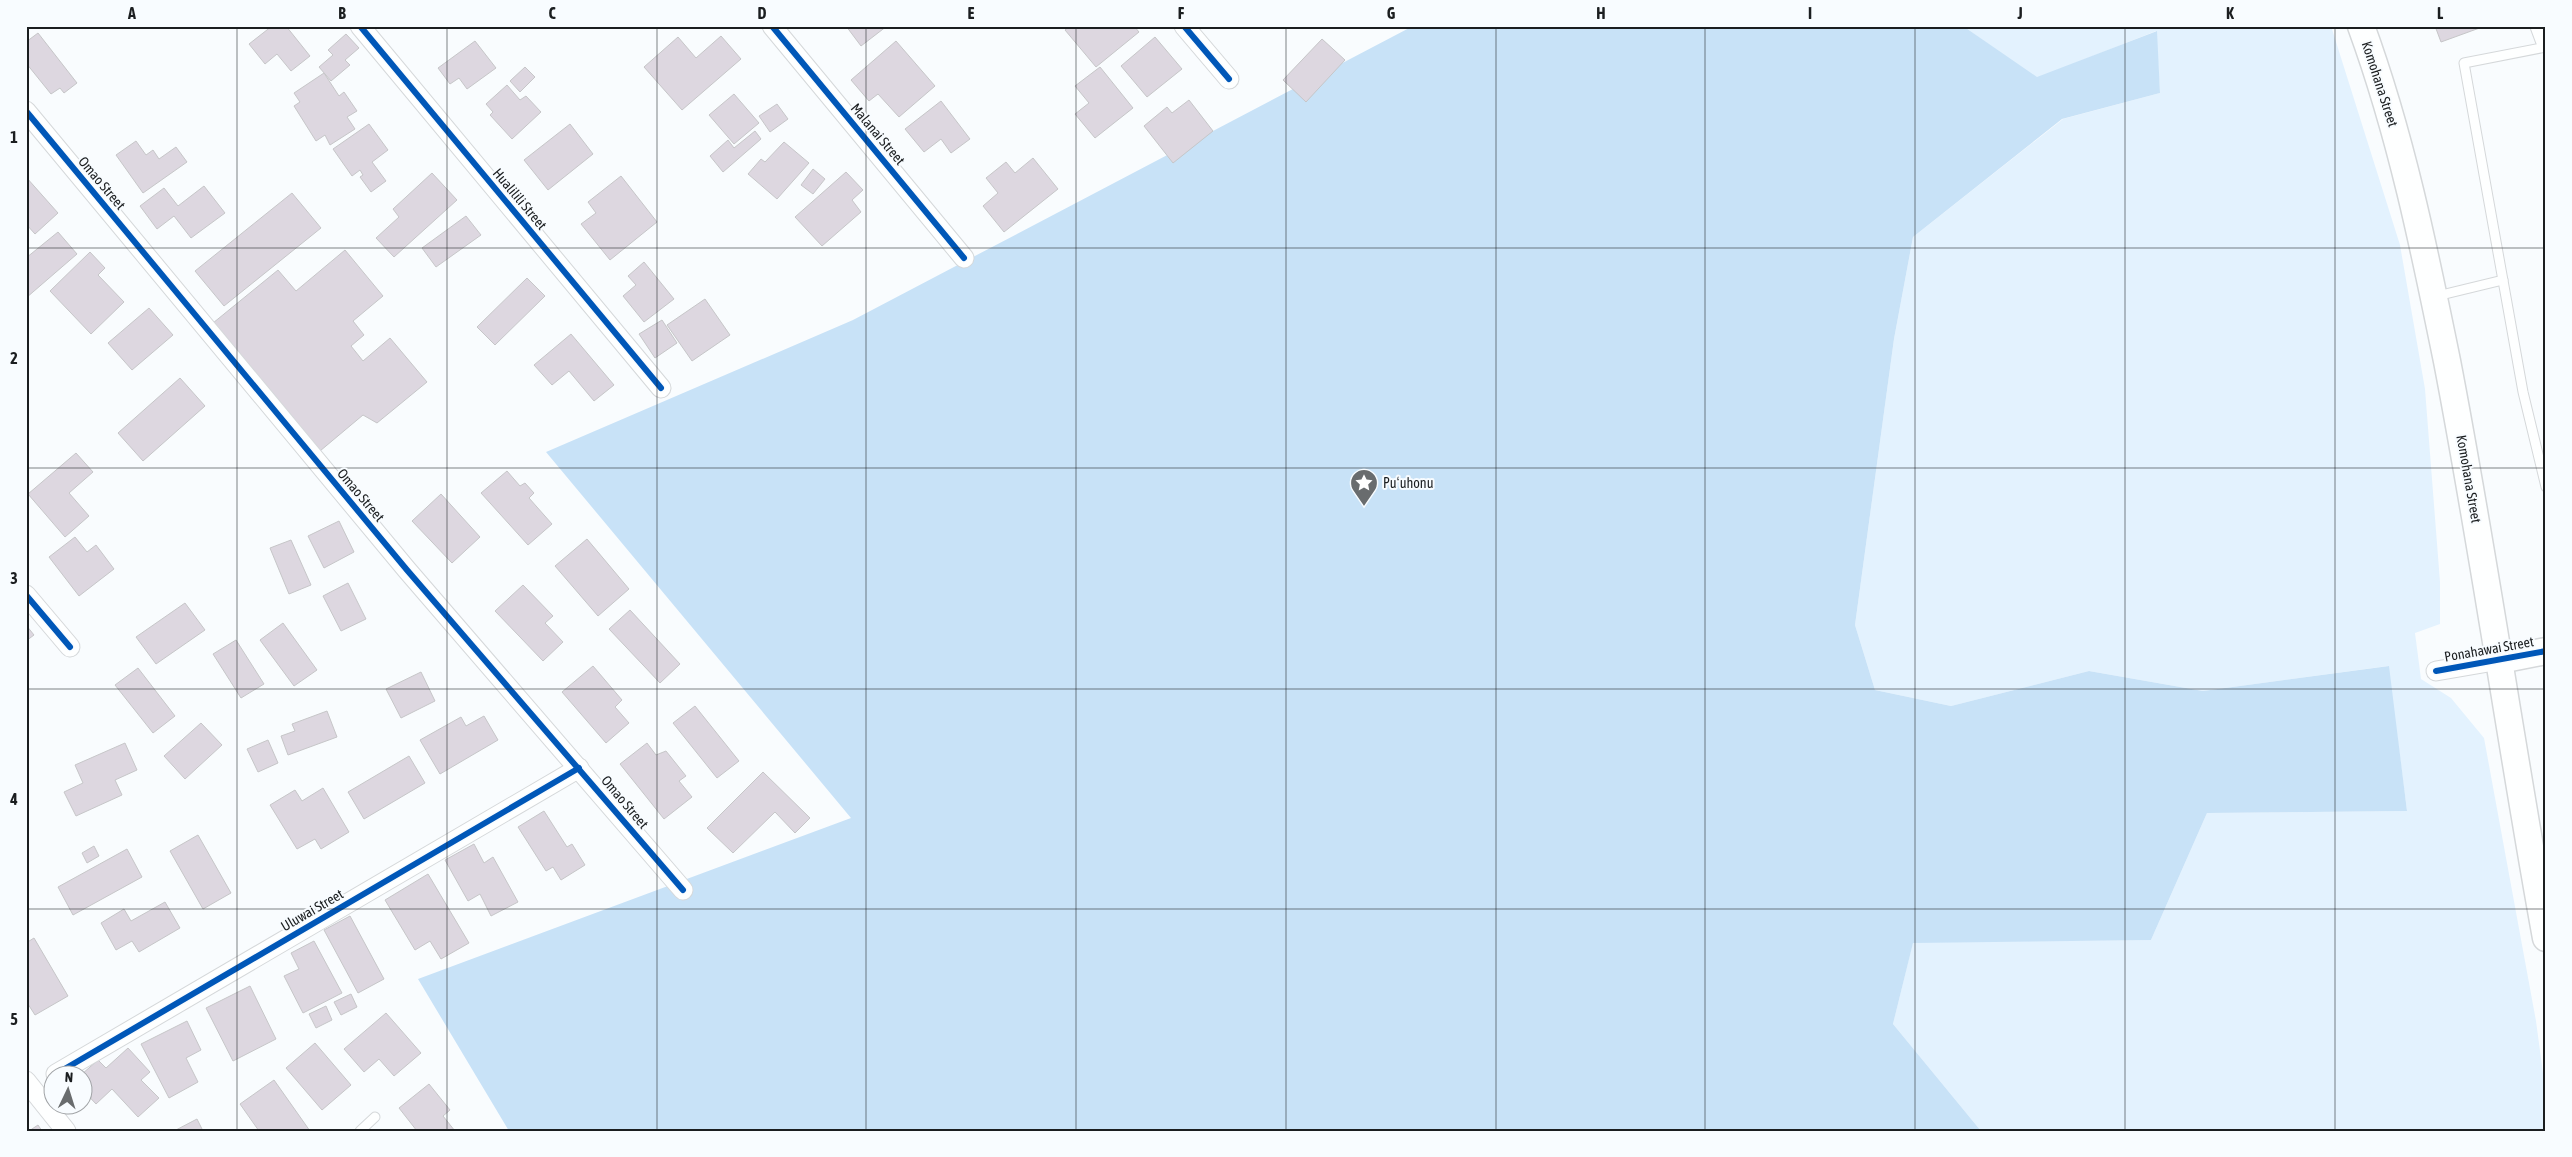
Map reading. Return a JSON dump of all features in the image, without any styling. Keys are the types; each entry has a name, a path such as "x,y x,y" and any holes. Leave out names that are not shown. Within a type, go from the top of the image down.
{"main road":[{"name":"Komohana Street","path":"2362,26 2392,120 2410,187 2434,296 2471,484 2546,938"},
{"name":"Ponahawai Street","path":"2500,660 2546,652"}],"street":[{"name":"Hualilili Street","path":"360,26 661,388"},
{"name":"Malanai Street","path":"772,26 964,258"},
{"path":"1184,26 1229,79"},
{"path":"2540,26 2546,42"},
{"name":"Omao Street","path":"26,111 407,570 683,890"},
{"path":"26,595 70,647"},
{"name":"Ponahawai Street","path":"2436,670 2500,660"},
{"name":"Uluwai Street","path":"73,1064 579,768"},
{"path":"42,1081 28,1087 66,1131"}],"lane":[{"path":"2546,47 2464,63 2523,392 2546,487"},
{"path":"2434,296 2503,280"},
{"path":"360,1131 375,1117"}],"shaded area":[{"path":"1413,26 1963,26 2037,77 2157,31 2160,93 2062,119 1913,237 1894,339 1855,625 1875,690 1951,706 2089,671 2203,691 2389,666 2407,811 2207,813 2151,940 1913,943 1893,1024 1981,1131 509,1131 418,979 851,818 546,452 853,320"},
{"path":"1963,26 2331,26 2400,245 2425,389 2440,582 2440,624 2415,633 2421,679 2451,698 2484,738 2536,1021 2546,1096 2546,1131 1981,1131 1893,1024 1913,942 2151,940 2207,813 2407,811 2388,666 2203,691 2089,671 1951,706 1875,690 1855,625 1894,339 1913,237 2063,119 2160,93 2156,31 2037,78"}],"building":[{"path":"272,26 286,26 310,56 291,71 277,54 265,64 249,44"},
{"path":"846,26 887,26 861,46"},
{"path":"1070,26 1134,26 1139,32 1096,67 1065,30"},
{"path":"2435,26 2485,26 2441,42"},
{"path":"38,33 77,83 64,93 60,88 51,94 26,63 26,42"},
{"path":"346,34 359,48 345,60 350,65 331,81 319,67 333,55 328,50"},
{"path":"721,36 741,59 682,110 644,67 678,37 696,58"},
{"path":"1155,37 1182,69 1147,97 1121,66"},
{"path":"1322,39 1345,60 1306,102 1283,80"},
{"path":"475,41 496,68 467,89 459,78 450,84 438,68"},
{"path":"896,41 935,86 899,117 878,94 869,101 851,80"},
{"path":"525,67 535,77 520,92 510,81"},
{"path":"1100,67 1133,108 1095,138 1075,114 1089,103 1075,86"},
{"path":"324,73 339,96 344,92 357,111 347,117 355,129 330,145 325,135 316,141 294,106 300,102 294,93"},
{"path":"507,85 520,100 526,96 541,112 512,139 490,115 493,112 486,104"},
{"path":"734,94 759,123 734,144 709,115"},
{"path":"1189,100 1213,131 1173,163 1144,126 1167,107 1172,113"},
{"path":"941,101 970,139 951,153 941,139 924,152 905,129"},
{"path":"777,104 788,119 770,132 759,116"},
{"path":"369,124 388,150 372,162 386,181 371,192 360,177 363,175 360,170 352,176 333,149"},
{"path":"570,124 593,154 548,190 524,160"},
{"path":"755,131 761,139 723,172 710,156 728,140 734,148"},
{"path":"136,141 146,155 153,150 159,159 176,147 187,162 143,193 116,155"},
{"path":"784,142 809,163 777,199 748,174 761,159 765,162"},
{"path":"1033,158 1058,189 1004,232 983,206 998,193 986,178 1006,162 1015,173"},
{"path":"813,169 825,179 813,194 801,185"},
{"path":"846,172 863,190 852,200 861,212 822,246 795,217"},
{"path":"432,173 457,200 394,257 376,238 399,217 393,209"},
{"path":"621,176 657,222 610,260 581,224 596,213 588,202"},
{"path":"26,177 58,213 35,234 26,224"},
{"path":"204,186 225,213 191,238 174,216 157,229 140,206 164,188 178,206"},
{"path":"292,193 321,228 224,306 195,271"},
{"path":"466,216 481,235 436,267 422,248"},
{"path":"58,232 77,254 26,298 26,258"},
{"path":"345,250 383,296 353,321 364,335 351,346 363,361 390,338 427,382 377,423 363,415 320,451 213,323 278,270 296,291"},
{"path":"90,252 105,268 98,275 124,302 91,334 50,291"},
{"path":"644,262 674,299 644,322 623,296 636,285 628,276"},
{"path":"527,278 545,296 495,345 477,327"},
{"path":"705,299 730,335 692,361 667,325"},
{"path":"149,308 173,335 132,370 108,343"},
{"path":"662,320 677,343 655,358 639,334"},
{"path":"571,334 614,385 594,401 569,371 552,385 534,365"},
{"path":"180,378 205,406 143,461 118,433"},
{"path":"76,453 93,472 69,493 89,516 65,537 28,494"},
{"path":"507,471 520,486 525,483 534,493 529,498 552,524 528,545 481,493"},
{"path":"441,494 480,537 452,563 412,521"},
{"path":"339,521 354,552 324,568 308,536"},
{"path":"75,537 87,552 96,545 114,569 79,596 49,557"},
{"path":"587,539 629,589 598,616 555,566"},
{"path":"291,540 311,585 289,594 270,548"},
{"path":"348,583 366,619 341,631 323,596"},
{"path":"523,585 553,616 545,623 563,642 543,661 495,611"},
{"path":"185,603 205,630 156,664 136,637"},
{"path":"630,610 680,664 660,683 609,629"},
{"path":"283,623 317,670 294,686 260,640"},
{"path":"26,625 34,635 26,641"},
{"path":"236,640 264,684 241,698 213,654"},
{"path":"593,666 622,700 615,707 629,723 606,743 562,692"},
{"path":"138,668 175,716 153,733 115,685"},
{"path":"421,672 435,701 401,718 386,689"},
{"path":"695,706 739,761 717,778 673,723"},
{"path":"327,711 337,737 288,755 281,736 295,731 292,724"},
{"path":"484,716 498,740 440,774 420,740 461,717 466,726"},
{"path":"201,723 222,745 185,779 164,756"},
{"path":"268,740 278,763 258,772 247,749"},
{"path":"125,743 137,770 115,780 122,795 76,816 64,792 83,783 75,765"},
{"path":"647,743 656,755 666,751 686,776 679,781 692,797 664,819 620,764"},
{"path":"409,756 425,783 364,819 348,792"},
{"path":"763,772 810,818 795,833 775,812 733,853 707,828"},
{"path":"323,788 349,832 321,849 315,839 297,849 270,805 295,790 302,801"},
{"path":"544,811 567,847 572,844 585,865 561,880 553,867 546,871 518,827"},
{"path":"198,835 231,893 203,909 170,851"},
{"path":"474,844 484,863 493,857 518,902 491,916 480,894 468,901 445,860"},
{"path":"94,846 99,856 87,863 82,853"},
{"path":"127,849 142,877 73,915 58,887"},
{"path":"428,874 469,943 441,959 430,941 415,950 385,900"},
{"path":"165,902 180,928 139,952 132,941 116,950 101,923 124,909 131,921"},
{"path":"350,916 384,979 358,993 324,930"},
{"path":"34,938 68,996 35,1015 26,1001 26,943"},
{"path":"314,941 342,993 303,1013 284,976 299,969 291,953"},
{"path":"250,986 276,1039 233,1061 206,1008"},
{"path":"351,994 357,1007 341,1015 334,1002"},
{"path":"326,1006 332,1020 316,1028 309,1014"},
{"path":"386,1013 421,1053 394,1076 379,1059 364,1072 344,1049"},
{"path":"187,1021 201,1050 186,1058 198,1082 169,1098 141,1044"},
{"path":"315,1043 351,1085 322,1110 286,1068"},
{"path":"128,1048 150,1072 141,1080 159,1098 138,1117 112,1089 96,1104 92,1100 92,1065 98,1060 106,1068"},
{"path":"274,1080 310,1131 259,1131 240,1104"},
{"path":"429,1084 450,1110 443,1116 455,1131 417,1131 399,1108"},
{"path":"197,1119 203,1131 174,1131"},
{"path":"38,1125 42,1131 29,1131"}],"cycle path":[{"path":"360,26 661,388"},
{"path":"772,26 964,258"},
{"path":"1184,26 1229,79"},
{"path":"26,111 407,570 683,890"},
{"path":"26,595 70,647"},
{"path":"2436,671 2546,651"},
{"path":"73,1064 579,768"}],"place":[{"name":"Puʻuhonu","path":"1364,507"}]}
